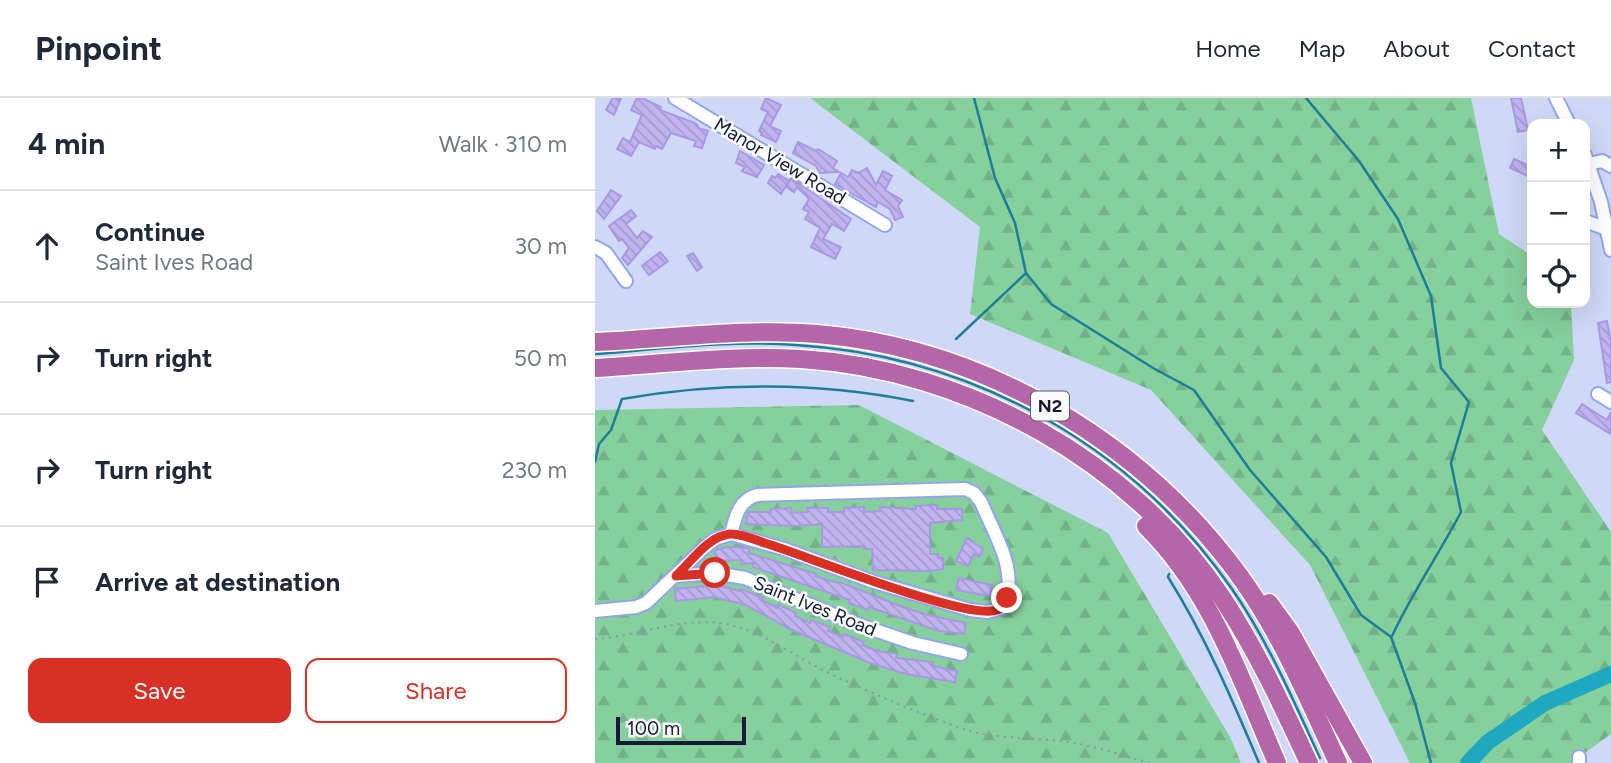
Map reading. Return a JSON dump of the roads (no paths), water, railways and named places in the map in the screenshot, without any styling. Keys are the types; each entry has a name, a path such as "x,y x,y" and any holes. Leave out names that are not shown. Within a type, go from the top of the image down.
{"highway":[{"name":"N2","path":"595,342 774,332 844,337 901,348 968,368 1047,404 1082,426 1149,477 1212,541 1234,568 1265,615 1338,763"},
{"name":"N2","path":"595,368 740,359 801,359 901,375 955,392 1021,421 1088,462 1145,509 1177,541 1222,598 1245,634 1309,763"},
{"path":"955,392 1064,458 1129,509 1158,538 1182,568 1221,632 1277,763"},
{"path":"1149,477 1198,515 1236,558 1296,642 1363,763"}],"street":[{"name":"Manor View Road","path":"675,98 885,225"},
{"path":"1556,98 1566,119"},
{"path":"1590,158 1611,166"},
{"path":"1590,162 1611,250"},
{"path":"1590,223 1607,229"},
{"path":"595,247 606,253 626,281"},
{"path":"1598,394 1611,402"},
{"path":"595,611 628,608 646,603 715,539 731,534 784,549 874,582 970,610 987,612 1003,608 1010,586 1010,572 981,502 965,489 757,495 748,498 739,507 731,534"},
{"name":"Saint Ives Road","path":"676,576 715,573 745,578 854,623 913,643 961,654"}],"waterway":[{"path":"974,98 995,178 1015,223 1026,273 1051,304 1153,368 1194,390 1250,470 1326,557 1361,615 1391,637 1415,703 1431,763"},
{"path":"1306,98 1359,161 1398,219 1431,296 1441,368 1469,402 1451,463 1461,512 1392,636"},
{"path":"956,339 1025,274"},
{"path":"595,354 746,344 796,345 861,353 924,367 984,389 1042,417 1096,451 1146,491 1191,537 1232,589 1257,629 1320,758"},
{"path":"595,462 599,444 611,430 622,399 694,389 767,386 841,390 913,401"},
{"path":"1169,574 1168,577 1217,668 1259,763"},
{"path":"1468,763 1488,742 1545,703 1611,674"}]}
